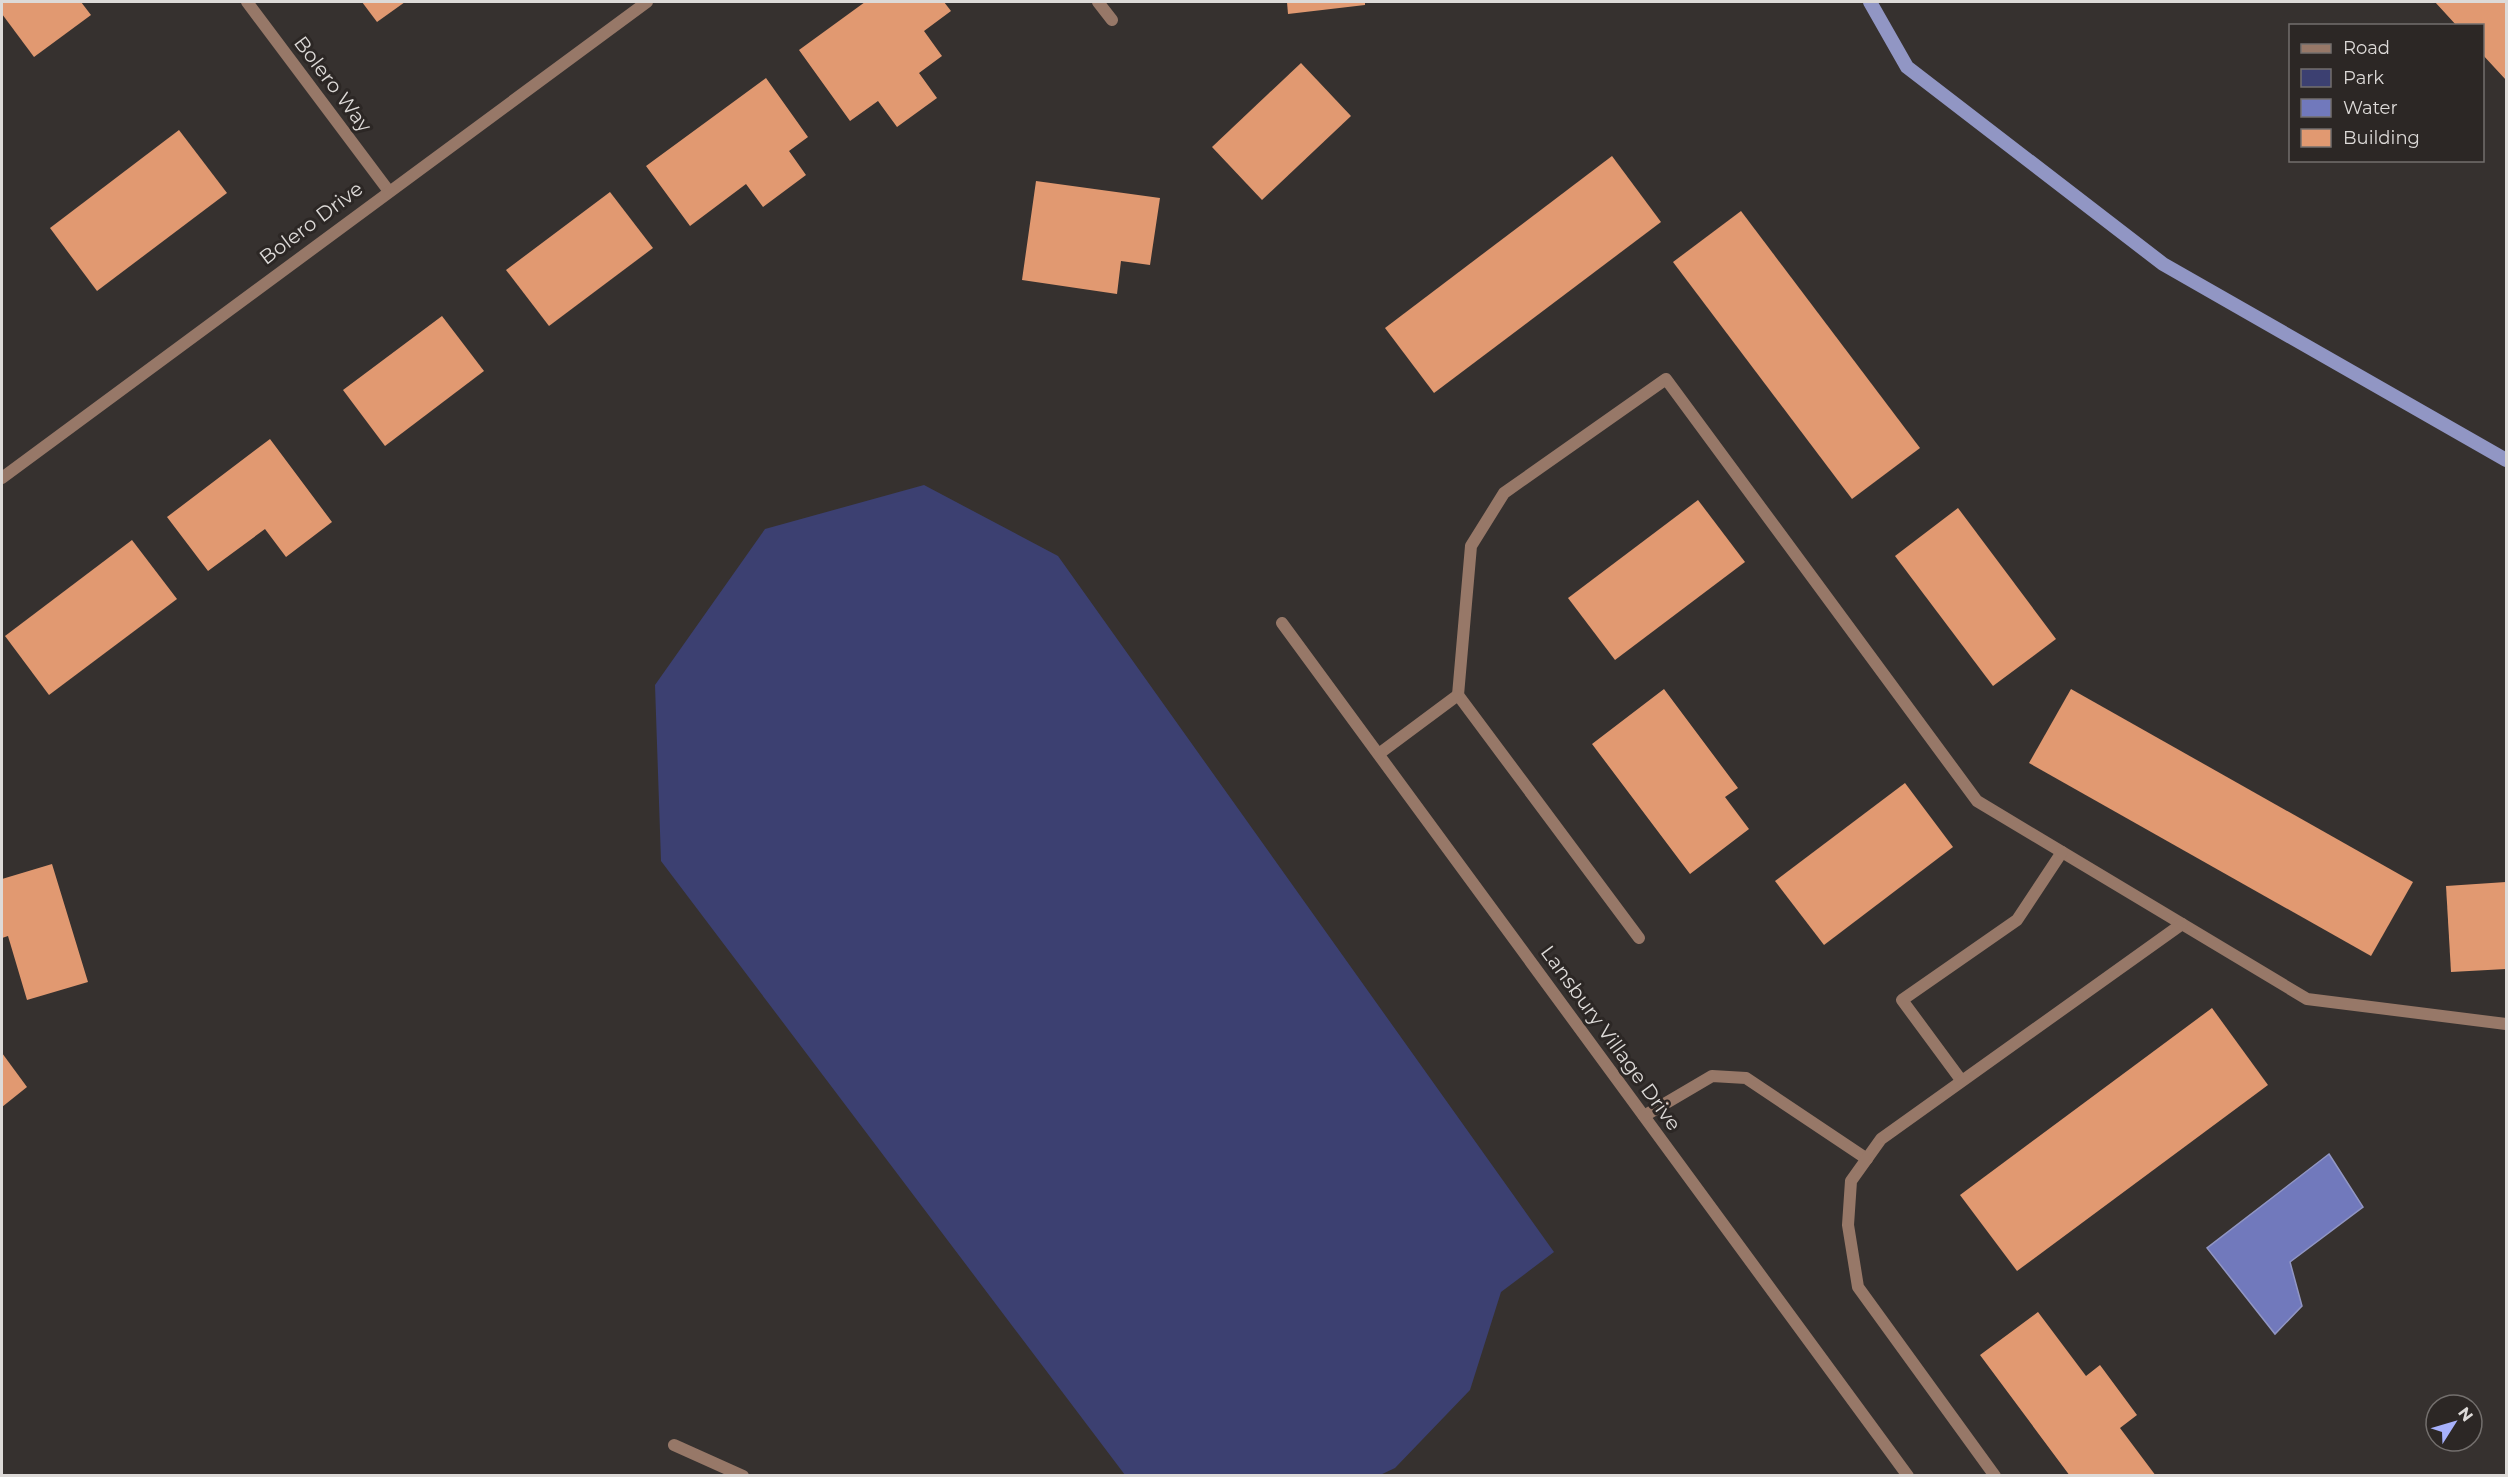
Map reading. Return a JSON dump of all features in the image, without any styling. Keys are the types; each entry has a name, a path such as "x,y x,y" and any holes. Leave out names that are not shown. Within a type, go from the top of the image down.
{"street":[{"name":"Bolero Way","path":"247,2 387,190"},
{"name":"Bolero Drive","path":"2,478 387,190 646,2"},
{"path":"1098,2 1112,20"},
{"path":"1639,938 1458,695 1471,546 1504,493 1665,379 1977,801 2307,999 2506,1024"},
{"name":"Lansbury Village Drive","path":"1282,623 1380,753 1908,1476"},
{"path":"1380,753 1458,695"},
{"path":"1961,1080 1902,1000 2017,920 2062,852"},
{"path":"1995,1476 1858,1287 1848,1225 1851,1181 1881,1138 2182,924"},
{"path":"1644,1116 1712,1076 1746,1078 1867,1159"},
{"path":"674,1445 743,1476"}],"green space":[{"path":"924,485 1058,556 1554,1252 1501,1292 1470,1390 1395,1468 1378,1476 1125,1475 661,861 655,685 765,529"}],"water":[{"path":"2329,1154 2363,1207 2290,1262 2302,1306 2275,1334 2207,1248"}],"building":[{"path":"2,2 81,2 91,15 34,57 2,14"},
{"path":"362,2 405,2 377,22"},
{"path":"865,2 944,2 951,11 924,31 942,56 919,73 937,98 897,127 878,101 850,121 799,50"},
{"path":"1287,2 1365,2 1365,5 1288,14"},
{"path":"2435,2 2506,2 2506,80 2484,56 2484,24 2455,24"},
{"path":"1301,63 1351,116 1262,200 1212,147"},
{"path":"766,78 808,137 789,151 806,175 763,207 746,184 690,226 646,166"},
{"path":"179,130 227,193 97,291 50,228"},
{"path":"1612,156 1661,222 1434,393 1385,328"},
{"path":"1036,181 1160,198 1150,265 1121,261 1117,294 1022,280"},
{"path":"610,192 653,248 549,326 506,270"},
{"path":"1741,211 1920,448 1852,499 1673,262"},
{"path":"442,316 484,371 385,446 343,390"},
{"path":"270,439 332,522 286,557 265,529 208,571 167,517"},
{"path":"1698,500 1745,562 1615,660 1568,598"},
{"path":"1958,508 2056,639 1993,686 1895,556"},
{"path":"132,540 177,599 49,695 5,636"},
{"path":"1664,689 1738,788 1725,797 1749,829 1690,874 1592,744"},
{"path":"2071,689 2413,882 2371,956 2029,763"},
{"path":"1905,783 1953,847 1824,945 1775,881"},
{"path":"52,864 88,982 27,1000 8,936 2,938 2,879"},
{"path":"2506,882 2506,969 2451,972 2446,886"},
{"path":"2212,1008 2268,1085 2017,1271 1960,1195"},
{"path":"2,1053 27,1087 2,1107"},
{"path":"2038,1312 2086,1376 2100,1365 2137,1415 2120,1428 2156,1476 2070,1476 1980,1355"}],"waterway":[{"path":"1870,2 1907,67 2163,264 2506,460"}]}
